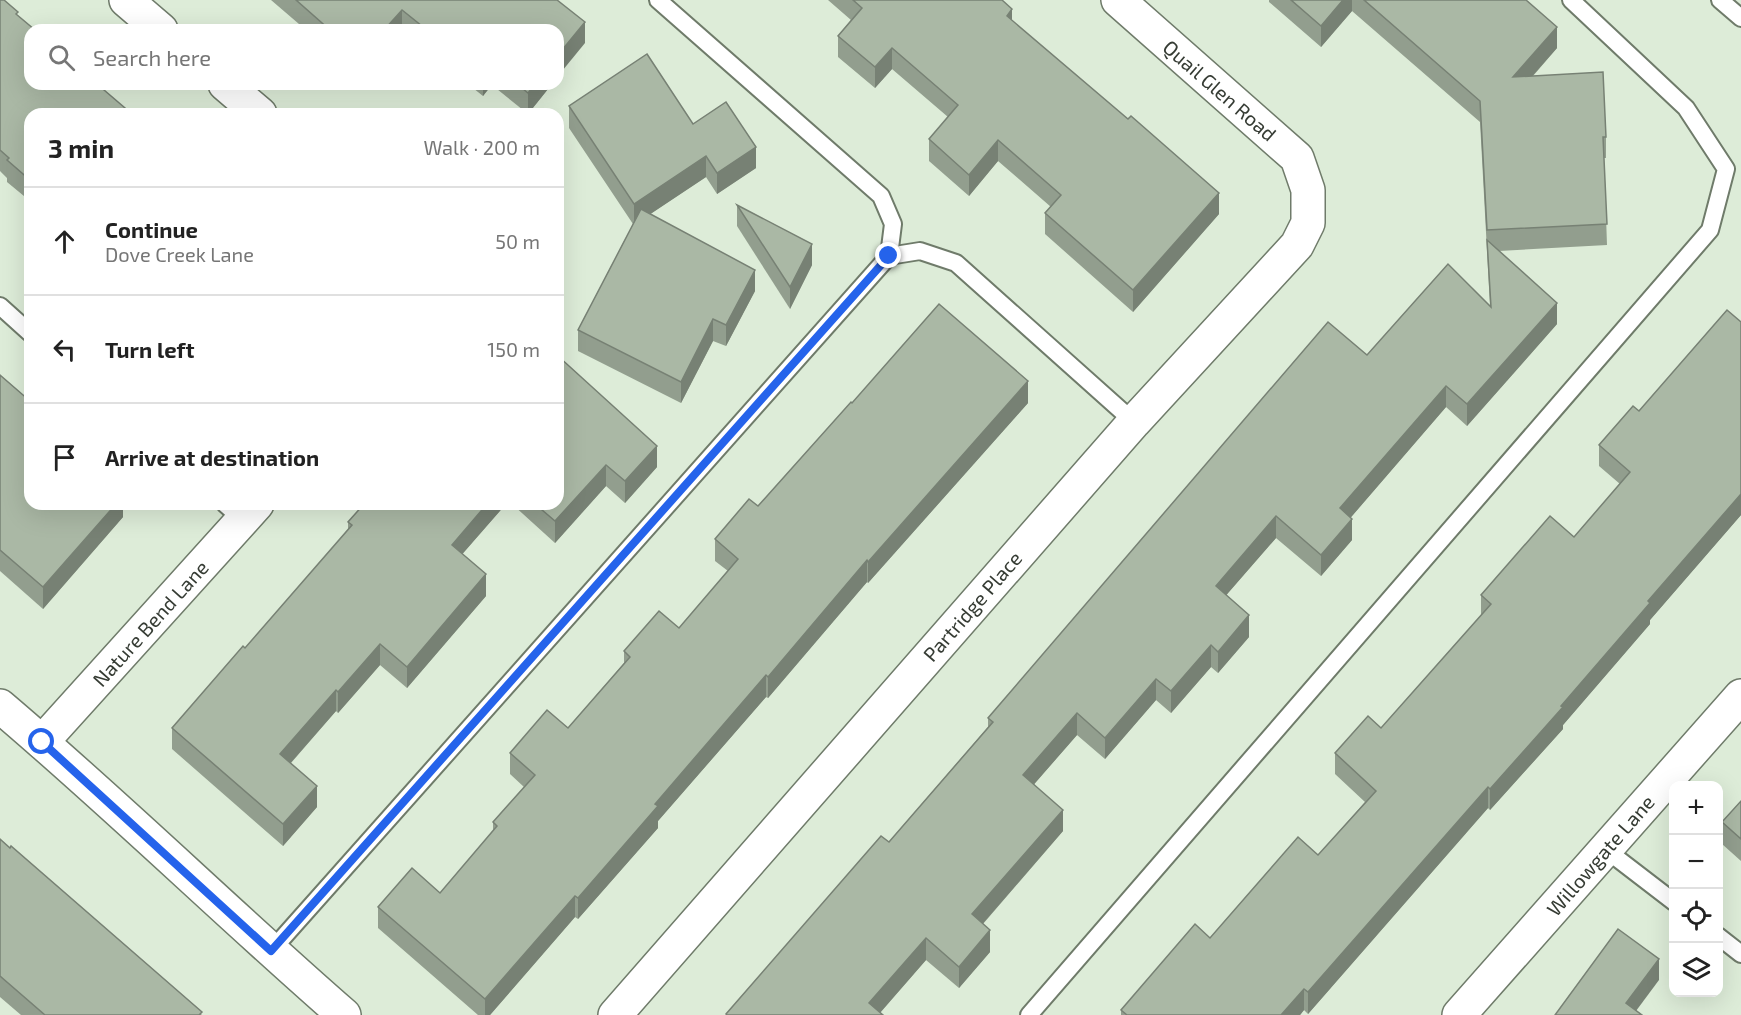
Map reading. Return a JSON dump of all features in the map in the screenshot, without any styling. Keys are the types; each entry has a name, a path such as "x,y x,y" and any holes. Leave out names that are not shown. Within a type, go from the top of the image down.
{"street":[{"path":"126,0 154,24"},
{"name":"Quail Glen Road","path":"1118,0 1297,158 1308,190"},
{"path":"232,90 253,108"},
{"name":"Partridge Place","path":"615,1015 1134,422 1297,245 1308,223 1308,190"},
{"name":"Nature Bend Lane","path":"42,742 241,510"},
{"name":"Willowgate Lane","path":"1459,1015 1741,696"},
{"path":"0,706 344,1015"}],"lane":[{"path":"271,951 889,256 893,224 881,196 658,0"},
{"path":"1029,1015 1710,230 1726,169 1686,108 1571,0"},
{"path":"1720,0 1741,18"},
{"path":"889,256 920,251 956,263 1134,422"},
{"path":"0,306 24,328"},
{"path":"1605,849 1669,898"},
{"path":"1723,939 1741,954"}],"building":[{"path":"0,0 4,0 28,24 24,24 24,90 104,90 125,108 24,108 24,175 7,160 9,158 0,150"},
{"path":"296,0 557,0 585,22 564,48 564,24 420,24 402,10 389,24 323,24"},
{"path":"853,0 1002,0 1012,9 1007,16 1128,119 1131,116 1219,193 1133,290 1045,213 1061,195 998,140 969,175 929,139 958,105 892,48 875,67 838,36 862,8"},
{"path":"1291,0 1343,0 1321,26"},
{"path":"1364,0 1526,0 1557,27 1513,77 1603,72 1607,224 1487,230 1480,101"},
{"path":"647,54 693,124 726,102 756,147 717,173 706,156 634,204 569,106"},
{"path":"737,205 812,244 790,287"},
{"path":"641,209 755,270 726,325 713,319 681,382 578,330"},
{"path":"1487,240 1557,303 1467,404 1446,386 1340,508 1352,519 1321,555 1276,516 1216,586 1249,615 1218,652 1211,645 1171,691 1156,679 1105,738 1077,713 1023,775 1063,810 972,914 990,930 959,967 926,938 869,1003 883,1015 727,1015 881,836 889,842 993,722 988,718 1328,322 1367,355 1448,264 1491,307"},
{"path":"939,304 1028,381 868,562 867,560 768,677 766,675 655,804 658,806 578,898 575,896 485,999 378,907 412,868 440,893 497,826 493,822 535,775 510,753 547,710 568,728 630,657 624,651 659,611 679,628 738,559 715,539 749,499 758,506"},
{"path":"1727,310 1741,322 1741,494 1648,601 1650,603 1561,706 1563,707 1490,789 1488,787 1308,992 1304,989 1281,1015 1127,1015 1121,1010 1195,924 1210,938 1298,837 1318,855 1376,791 1335,753 1368,716 1381,728 1491,604 1481,595 1550,516 1574,537 1630,472 1599,445 1633,406 1639,411"},
{"path":"564,361 657,446 625,481 606,465 555,521 542,510 564,510"},
{"path":"0,375 24,396 24,510 111,510 43,587 0,550"},
{"path":"359,510 482,510 452,545 486,574 407,667 380,644 280,754 317,786 283,824 172,728 352,525 348,522"},
{"path":"1741,801 1741,839 1723,821"},
{"path":"0,839 10,848 11,846 202,1012 199,1015 45,1015 0,976"},
{"path":"1618,929 1659,959 1626,1003 1642,1015 1555,1015"}],"route":[{"path":"42,742 271,951 889,256"}]}
